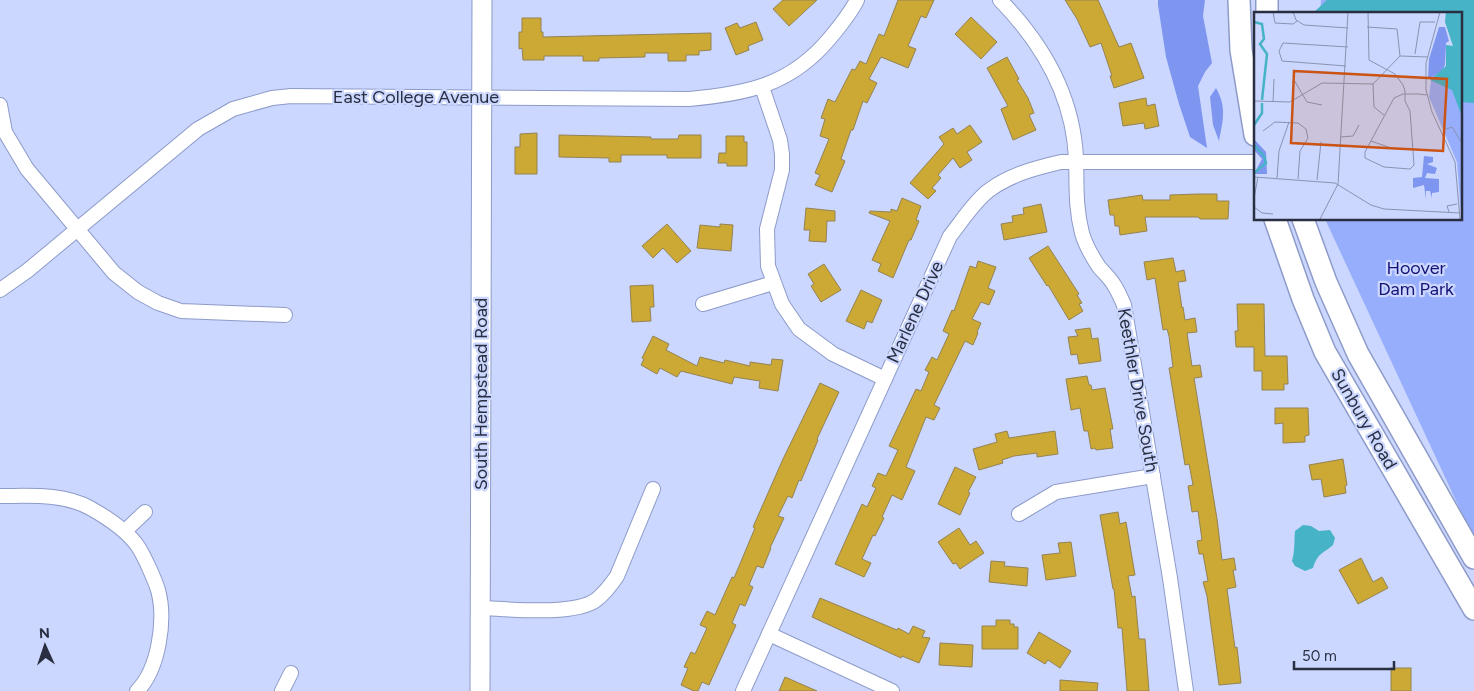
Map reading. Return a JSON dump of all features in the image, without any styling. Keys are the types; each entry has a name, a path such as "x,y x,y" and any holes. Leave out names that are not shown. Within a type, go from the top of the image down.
{"main road":[{"path":"1239,0 1241,50 1254,128"},
{"name":"Sunbury Road","path":"1275,220 1324,352 1474,609"},
{"name":"Sunbury Road","path":"1303,220 1326,282 1358,354 1474,558"}],"street":[{"name":"South Hempstead Road","path":"480,691 482,0"},
{"name":"East College Avenue","path":"0,290 27,271 198,129 234,109 272,98 291,96 689,99 724,96 762,87 789,75 818,53 857,0"},
{"name":"Keethler Drive South","path":"1000,0 1018,18 1037,42 1057,79 1071,121 1076,162 1076,200 1082,235 1099,266 1113,283 1124,305 1153,476 1186,691"},
{"path":"762,87 780,140 782,154 782,170 767,229 768,266 773,283 782,304 799,330 833,354 885,379"},
{"path":"0,105 5,132 23,162 114,273 138,292 158,303 181,311 285,315"},
{"name":"Marlene Drive","path":"743,691 950,236 969,211 987,192 1013,177 1036,168 1061,162 1254,162"},
{"path":"703,304 773,283"},
{"path":"1019,514 1056,492 1153,476"},
{"path":"481,608 565,609 582,606 596,600 608,589 617,576 653,489"},
{"path":"0,496 60,497 88,507 125,531 139,548 158,590 160,638 157,653 142,686 137,691"},
{"path":"125,531 145,512"},
{"path":"770,634 892,691"},
{"path":"282,691 291,673"}],"green space":[{"name":"Hoover Dam Park","path":"1321,0 1474,0 1474,536 1325,220 1462,220 1462,12 1320,12"}],"shaded area":[{"path":"1158,0 1205,0 1203,16 1212,63 1198,86 1207,148 1190,137 1179,104 1166,57"},
{"path":"1327,0 1474,0 1474,103 1462,102 1462,12 1314,12"},
{"path":"1216,88 1223,108 1219,141 1213,125 1210,97"},
{"path":"1303,525 1311,526 1319,531 1330,530 1335,538 1333,545 1319,556 1313,568 1305,571 1295,566 1292,561 1295,531"}],"building":[{"path":"783,0 817,0 789,26 773,9"},
{"path":"898,0 934,0 926,18 921,16 908,46 916,49 908,68 881,57 869,79 877,83 867,103 863,101 853,130 851,130 841,159 845,161 832,192 815,185 820,175 815,173 829,139 820,136 825,119 821,118 828,99 835,102 852,69 855,70 860,61 866,64 879,34 884,36"},
{"path":"1065,0 1098,0 1119,47 1131,43 1144,78 1114,88 1101,43 1090,47 1077,19"},
{"path":"971,17 997,42 981,59 955,34"},
{"path":"522,18 541,18 543,37 711,33 711,50 699,51 699,55 686,55 686,61 668,61 668,53 645,53 645,57 599,58 599,61 583,61 583,56 544,56 544,60 523,60 522,48 519,49 519,32 522,32"},
{"path":"756,22 763,40 748,46 749,50 736,55 725,28 737,23 740,28"},
{"path":"1007,57 1034,113 1029,115 1036,130 1013,140 1001,109 1008,106 987,68"},
{"path":"1146,98 1147,106 1155,104 1159,126 1145,129 1144,123 1123,126 1119,103"},
{"path":"970,125 982,142 967,152 972,160 960,168 953,158 938,175 941,178 932,188 936,191 928,199 910,183 944,144 939,137 953,128 957,134"},
{"path":"537,133 537,174 515,174 515,147 520,147 520,134"},
{"path":"559,135 678,139 679,135 701,135 701,158 667,158 667,155 621,155 621,162 609,162 609,158 559,157"},
{"path":"726,136 744,136 744,142 747,142 747,166 727,166 727,163 718,163 719,153 726,153"},
{"path":"1217,194 1217,201 1229,201 1228,219 1145,217 1147,231 1120,235 1119,226 1115,226 1114,215 1110,215 1108,200 1142,195 1143,200 1170,200 1170,195"},
{"path":"902,198 921,206 916,220 919,221 893,278 878,271 881,264 872,260 890,221 869,213 870,211 891,212 891,209 897,211"},
{"path":"1041,204 1047,232 1004,240 1001,224 1013,222 1012,216 1024,214 1023,208"},
{"path":"806,208 835,211 835,221 827,221 826,242 809,241 810,230 804,230"},
{"path":"667,224 691,251 677,263 663,248 653,258 642,246"},
{"path":"720,224 733,225 731,251 697,248 700,225 720,227"},
{"path":"1048,246 1079,294 1077,295 1082,303 1079,304 1083,311 1069,320 1029,258"},
{"path":"1173,258 1176,272 1184,270 1186,281 1178,282 1185,320 1195,318 1197,332 1187,333 1192,366 1200,365 1202,377 1194,378 1222,560 1234,558 1236,570 1233,570 1236,587 1227,589 1241,683 1219,685 1207,596 1203,582 1208,581 1203,554 1199,554 1197,541 1202,540 1198,511 1192,512 1188,486 1193,485 1189,464 1185,465 1169,368 1173,367 1169,336 1167,329 1163,330 1155,278 1147,280 1144,262"},
{"path":"978,261 996,267 988,288 995,291 989,305 981,302 972,319 981,323 978,333 973,345 965,341 934,405 940,408 934,420 926,417 906,467 915,471 902,500 892,495 882,517 884,518 875,536 873,535 862,559 871,563 864,577 835,564 862,504 867,507 876,488 872,486 878,473 886,476 898,450 889,446 916,389 921,391 929,372 925,370 932,357 937,360 949,334 943,331 952,310 954,311 970,266 976,268"},
{"path":"824,264 841,290 821,302 811,286 814,284 808,274"},
{"path":"653,285 654,307 650,307 651,321 632,322 630,286"},
{"path":"861,290 882,300 872,323 867,321 864,329 846,321"},
{"path":"1237,304 1264,304 1265,356 1287,356 1288,384 1284,384 1284,390 1262,390 1262,371 1254,371 1254,347 1236,347 1235,331 1238,331"},
{"path":"1090,328 1092,339 1098,338 1101,361 1079,364 1077,354 1071,355 1068,337 1078,336 1075,330"},
{"path":"653,336 669,344 666,350 697,366 700,357 724,363 725,360 750,366 750,362 771,365 772,359 783,360 778,391 759,388 760,381 734,377 732,384 681,371 677,377 660,368 657,374 641,365 644,359 642,358"},
{"path":"1087,376 1092,390 1105,388 1113,429 1110,429 1113,448 1091,449 1088,431 1084,431 1080,408 1071,410 1066,379"},
{"path":"820,383 839,392 817,439 801,481 799,480 792,498 788,496 778,516 784,518 763,568 757,566 749,585 753,587 745,606 740,604 732,623 736,625 709,685 702,682 698,691 694,691 681,685 688,668 684,667 691,652 695,654 707,628 700,625 707,611 715,615 732,577 734,578 755,528 753,527"},
{"path":"1275,408 1308,408 1309,435 1305,436 1305,442 1283,443 1283,423 1275,424"},
{"path":"1007,431 1009,438 1055,431 1058,454 1037,457 1037,453 1014,456 1002,460 1003,463 979,470 973,449 997,442 995,434"},
{"path":"1343,459 1347,485 1345,486 1346,493 1324,497 1321,479 1312,480 1309,465"},
{"path":"955,467 976,477 968,492 970,493 960,515 938,504"},
{"path":"1118,512 1120,524 1126,522 1135,575 1128,576 1132,597 1135,596 1139,639 1145,639 1149,691 1127,691 1122,628 1118,628 1114,589 1100,515"},
{"path":"959,528 970,545 976,541 984,553 960,569 956,563 953,564 938,542"},
{"path":"1071,542 1076,576 1046,580 1042,555 1060,553 1058,543"},
{"path":"1361,558 1373,582 1382,577 1388,588 1358,604 1339,570"},
{"path":"991,561 1005,562 1004,566 1028,568 1027,586 989,582"},
{"path":"820,598 909,634 913,626 925,631 922,637 930,638 919,663 902,656 901,658 812,617"},
{"path":"996,620 1010,620 1010,624 1018,627 1018,649 982,649 982,626 996,626"},
{"path":"1039,632 1071,651 1060,668 1048,660 1045,664 1027,653"},
{"path":"940,643 973,645 972,667 939,665"},
{"path":"1391,668 1411,668 1411,691 1391,691"},
{"path":"785,677 817,691 779,691"},
{"path":"1060,680 1098,683 1097,691 1060,691"}]}
